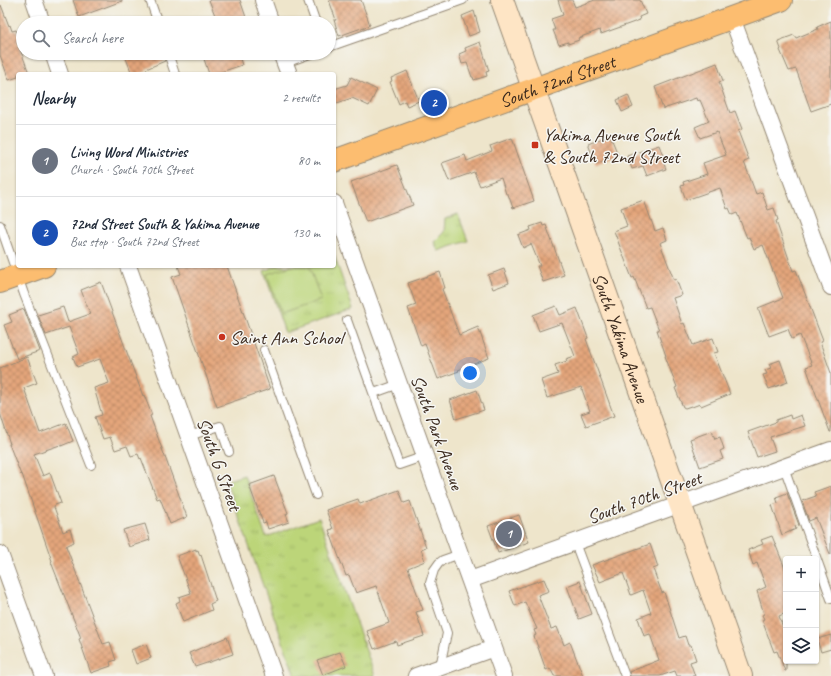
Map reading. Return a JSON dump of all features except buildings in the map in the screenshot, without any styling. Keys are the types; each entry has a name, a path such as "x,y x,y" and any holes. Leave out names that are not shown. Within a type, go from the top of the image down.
{"main road":[{"name":"South Yakima Avenue","path":"502,0 741,676"},
{"name":"South 72nd Street","path":"336,160 781,0"},
{"path":"9,279 39,268"}],"street":[{"path":"34,0 40,16"},
{"path":"263,0 269,16"},
{"path":"732,18 831,287"},
{"path":"55,60 59,72"},
{"name":"South Park Avenue","path":"336,209 504,676"},
{"name":"South G Street","path":"129,268 274,676"},
{"name":"South 70th Street","path":"470,580 831,450"},
{"path":"0,554 44,676"},
{"path":"416,676 494,648"}],"lane":[{"path":"150,0 156,16"},
{"path":"308,0 314,16"},
{"path":"336,45 463,0"},
{"path":"170,60 174,72"},
{"path":"0,225 9,279 91,465"},
{"path":"347,320 399,465 425,456"},
{"path":"264,350 316,495"},
{"path":"374,393 399,384"},
{"path":"189,436 220,426 230,452"},
{"path":"784,467 831,599"},
{"path":"575,543 624,676"},
{"path":"440,668 447,633 430,583 434,570 439,563 460,554"}],"green space":[{"path":"458,214 468,241 438,251 434,242 444,232 445,219"},
{"path":"336,261 353,309 285,333 264,271 271,268 336,268"},
{"path":"286,268 310,268 321,300 281,314 267,274"},
{"path":"244,475 266,537 319,518 375,676 295,676 226,481"}],"place":[{"name":"72nd Street South & Yakima Avenue","path":"434,103"},
{"name":"Yakima Avenue South & South 72nd Street","path":"535,145"},
{"name":"Saint Ann School","path":"222,337"},
{"name":"Living Word Ministries","path":"509,534"}]}
